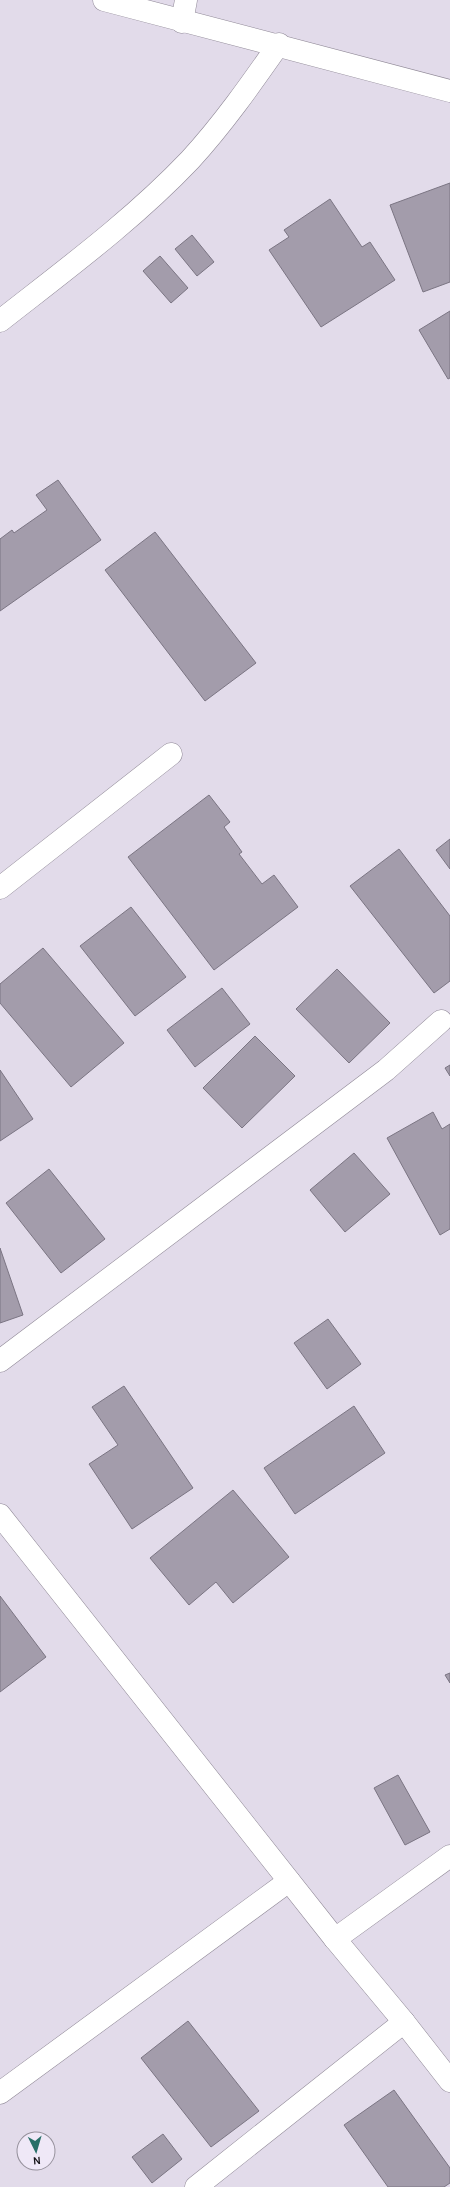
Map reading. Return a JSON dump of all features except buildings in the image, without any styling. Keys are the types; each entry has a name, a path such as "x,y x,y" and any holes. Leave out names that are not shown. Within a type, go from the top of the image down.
{"street":[{"path":"104,0 182,22 279,44 450,91"},
{"path":"182,22 186,0"},
{"path":"0,321 106,238 189,160 238,102 279,44"},
{"path":"0,888 171,754"},
{"path":"0,1361 386,1070 441,1021"},
{"path":"0,1515 334,1939 404,2022 450,2081"},
{"path":"334,1939 450,1856"},
{"path":"0,2093 289,1881"},
{"path":"196,2187 404,2022"}]}
